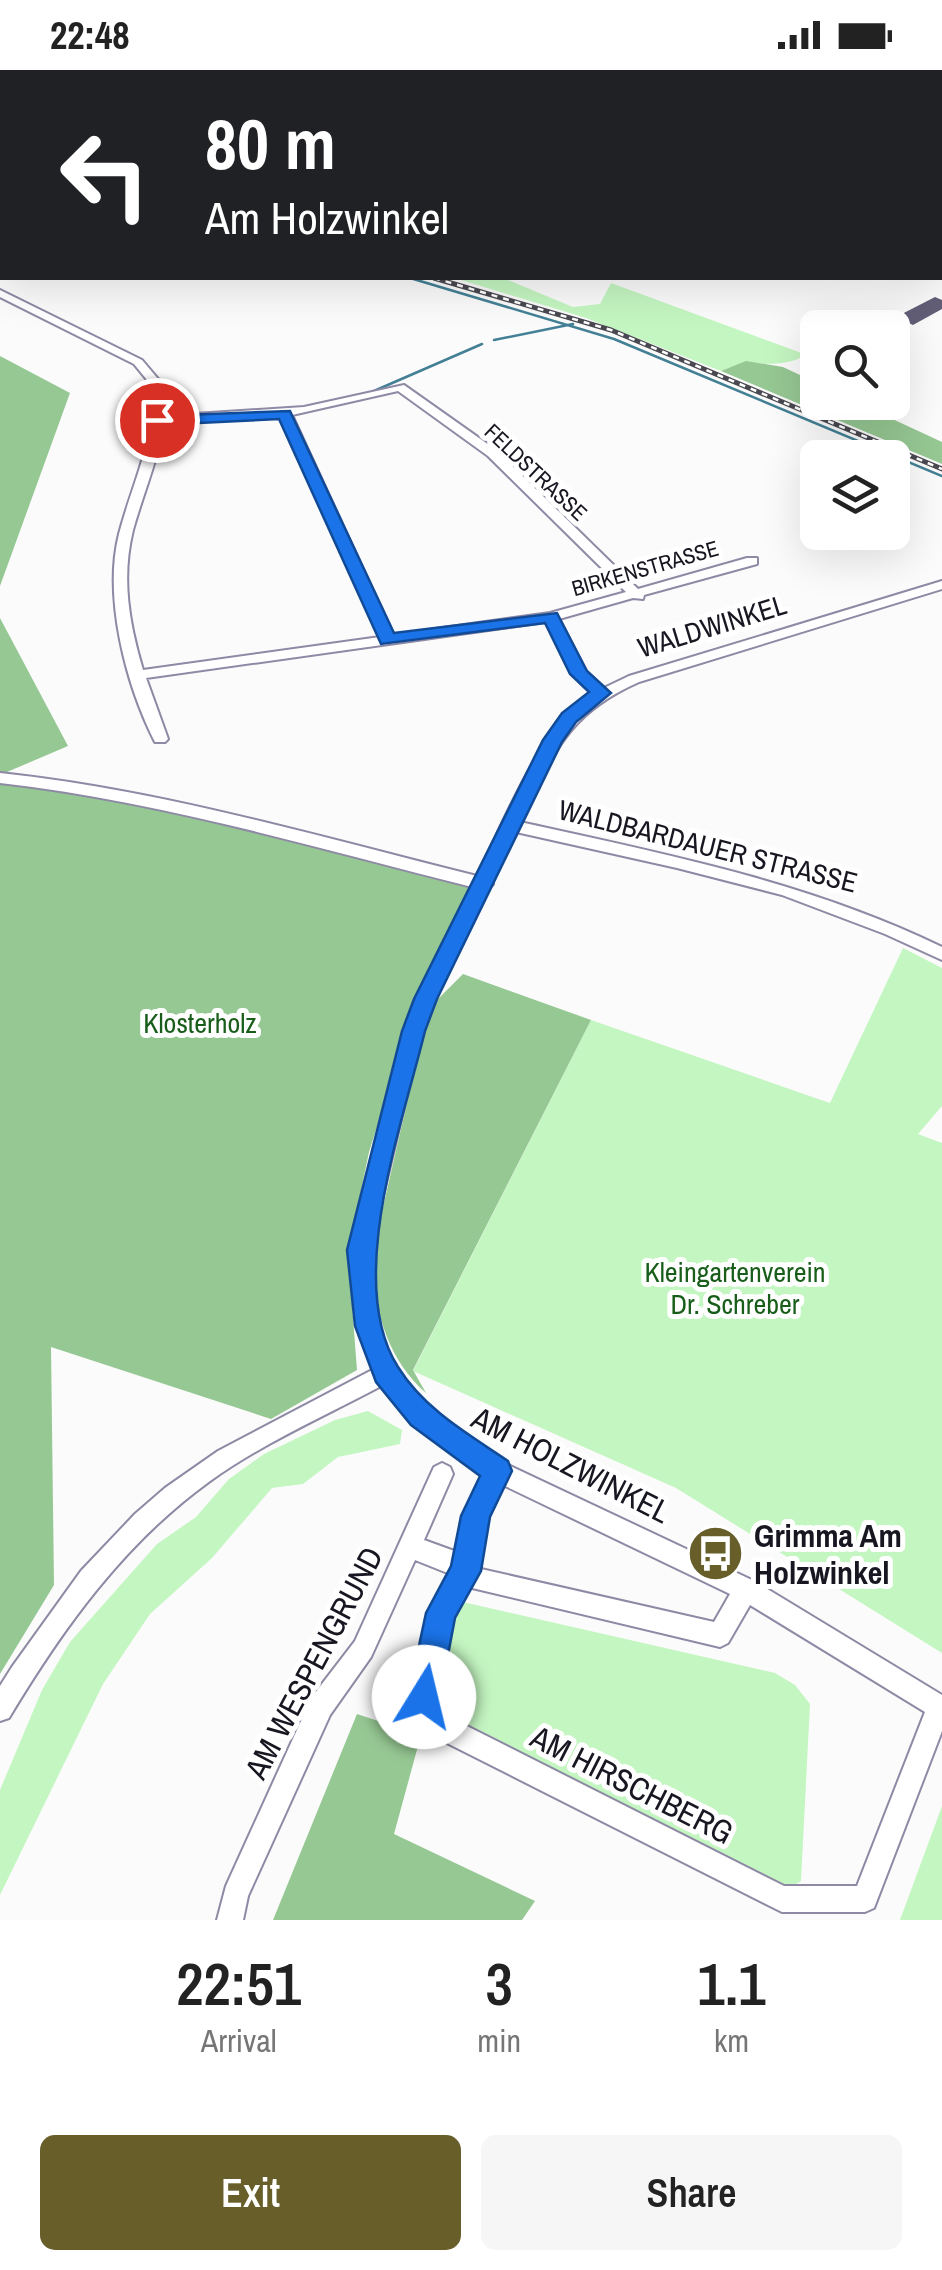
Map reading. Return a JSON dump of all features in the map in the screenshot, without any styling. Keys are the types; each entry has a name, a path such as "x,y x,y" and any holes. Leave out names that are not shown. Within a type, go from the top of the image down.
{"street":[{"path":"0,294 24,302 145,367 158,386 157,420 120,566 125,630 160,739"},
{"name":"FELDSTRASSE","path":"284,414 343,404 400,387 492,453 638,596"},
{"path":"157,420 284,414 388,640"},
{"name":"BIRKENSTRASSE","path":"138,675 551,617 638,596 752,560"},
{"name":"WALDWINKEL","path":"386,1373 368,1326 360,1250 413,1031 553,740 569,718 601,693 634,678 942,585"},
{"name":"BIRKENSTRASSE","path":"551,617 580,674 601,693"},
{"path":"0,778 55,784 200,813 484,884"},
{"name":"WALDBARDAUER STRASSE","path":"512,826 793,890 864,914 942,954"},
{"path":"0,1709 65,1610 98,1568 163,1504 252,1443 386,1373"},
{"name":"AM HOLZWINKEL","path":"386,1373 420,1416 498,1471 746,1590 941,1708"},
{"name":"AM HIRSCHBERG","path":"498,1471 476,1516 466,1571 441,1613 428,1668 426,1709 434,1723 782,1899 865,1899 941,1708"},
{"name":"AM WESPENGRUND","path":"230,1920 235,1895 322,1706 363,1649 442,1474"},
{"name":"AM WESPENGRUND","path":"410,1547 450,1560 466,1571"},
{"path":"466,1571 476,1578 720,1636 746,1590"}],"green space":[{"path":"461,280 508,280 573,307 600,304 611,283 800,352 800,358 783,363 745,364 721,371 586,318"},
{"path":"0,356 70,393 0,586"},
{"path":"746,361 783,367 800,375 800,404 721,371"},
{"path":"837,420 895,420 942,442 942,464 910,451 910,440 885,440"},
{"name":"Klosterholz","path":"0,618 68,746 7,772 475,885 417,999 369,1152 348,1253 357,1370 271,1419 51,1347 54,1585 0,1674"},
{"name":"Kleingartenverein Dr. Schreber","path":"903,948 942,968 942,1106 918,1134 942,1143 942,1653 676,1488 413,1371 591,1020 830,1103"},
{"path":"463,974 591,1020 413,1370 426,1393 400,1363 384,1328 375,1290 373,1251 423,1033 436,1001"},
{"path":"368,1411 402,1430 400,1444 338,1457 303,1484 272,1488 212,1558 150,1614 103,1684 0,1895 0,1790 42,1690 70,1642 157,1544 196,1517 229,1479 264,1454 335,1420"},
{"path":"454,1600 775,1673 795,1685 810,1704 801,1881 785,1891 433,1708"},
{"path":"357,1714 421,1735 394,1834 535,1901 522,1920 273,1920"},
{"path":"942,1806 942,1920 900,1920"}],"building":[{"path":"935,297 942,300 942,309 913,325 910,310"}],"waterway":[{"path":"417,280 568,325"},
{"path":"568,325 573,324"},
{"path":"494,340 568,325"},
{"path":"568,325 614,339 942,476"},
{"path":"367,394 482,344"}],"railway":[{"path":"441,280 611,330 942,469"}],"place":[{"name":"Grimma Am Holzwinkel","path":"715,1554"}],"route":[{"path":"157,420 284,414 388,640 551,617 580,674 601,693 569,718 553,740 426,999 413,1031 360,1250 368,1326 386,1373 420,1416 498,1471 484,1492 476,1516 466,1571 441,1613 424,1697"}]}
